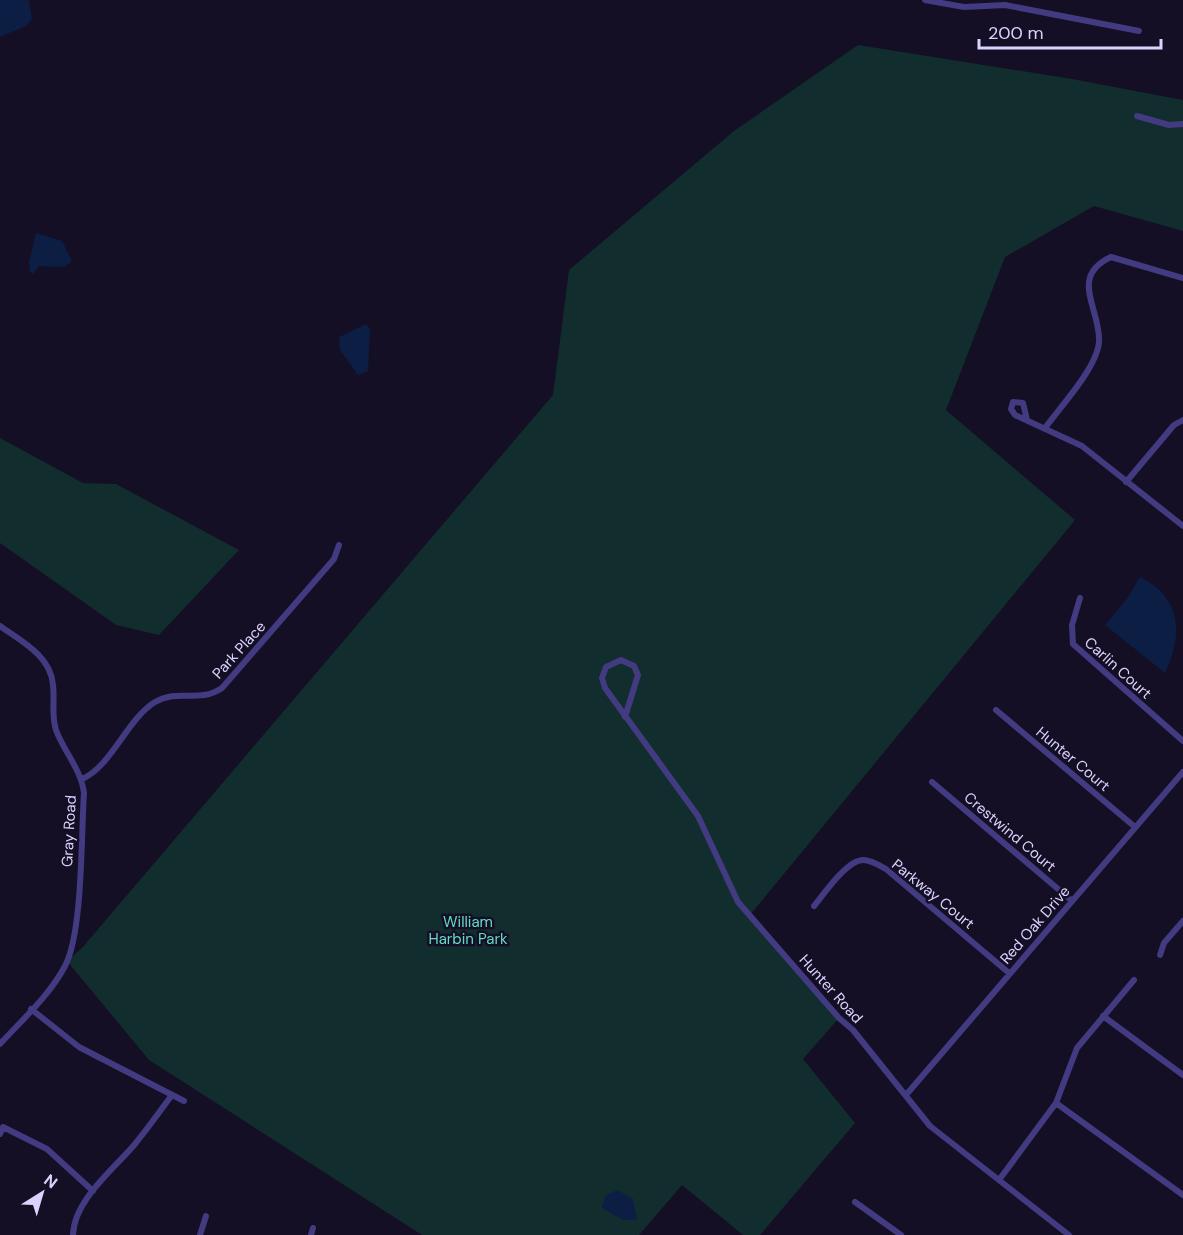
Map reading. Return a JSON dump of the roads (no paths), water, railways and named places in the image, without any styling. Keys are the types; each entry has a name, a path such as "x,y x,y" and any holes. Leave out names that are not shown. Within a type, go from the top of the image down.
{"street":[{"path":"925,0 964,8 1006,2 1139,31"},
{"path":"1137,116 1169,125 1183,124"},
{"path":"1045,428 1090,366 1099,346 1099,329 1087,288 1091,272 1100,262 1111,257 1183,278"},
{"path":"1027,420 1082,447 1183,526"},
{"path":"1126,482 1174,425 1183,420"},
{"name":"Park Place","path":"82,779 95,773 120,738 156,702 177,694 206,696 222,688 334,559 339,545"},
{"name":"Carlin Court","path":"1080,598 1072,625 1073,644 1183,741"},
{"name":"Gray Road","path":"0,626 43,658 51,669 53,719 57,732 82,779 84,793 75,928 70,951 58,977 0,1044"},
{"name":"Hunter Road","path":"625,717 638,675 634,666 621,660 606,667 602,678 605,688 625,717 698,816 738,902 839,1018 853,1030 930,1126 1069,1235"},
{"name":"Hunter Court","path":"996,710 1135,827"},
{"name":"Red Oak Drive","path":"906,1095 1183,772"},
{"name":"Crestwind Court","path":"932,782 1071,900"},
{"name":"Parkway Court","path":"814,906 852,863 862,860 872,862 886,869 1009,973"},
{"path":"1160,955 1164,943 1183,921"},
{"path":"999,1180 1056,1103 1077,1048 1134,980"},
{"path":"31,1010 79,1047 184,1101"},
{"path":"1103,1016 1183,1075"},
{"path":"73,1235 78,1214 93,1191 136,1142 172,1095"},
{"path":"1056,1103 1183,1195"},
{"path":"0,1134 3,1127 47,1149 93,1191"},
{"path":"855,1202 901,1235"},
{"path":"200,1235 206,1216"}],"water":[{"path":"0,0 29,0 32,19 26,26 0,37"},
{"path":"36,233 62,241 72,261 64,267 39,266 33,274 30,272 29,262"},
{"path":"366,324 370,330 368,371 358,375 340,350 339,337"},
{"path":"1140,577 1154,585 1164,595 1175,619 1175,645 1165,673 1105,625 1126,600"},
{"path":"617,1190 633,1199 637,1220 623,1220 602,1208 605,1196"}],"park label":[{"name":"William Harbin Park","path":"468,930"}]}
